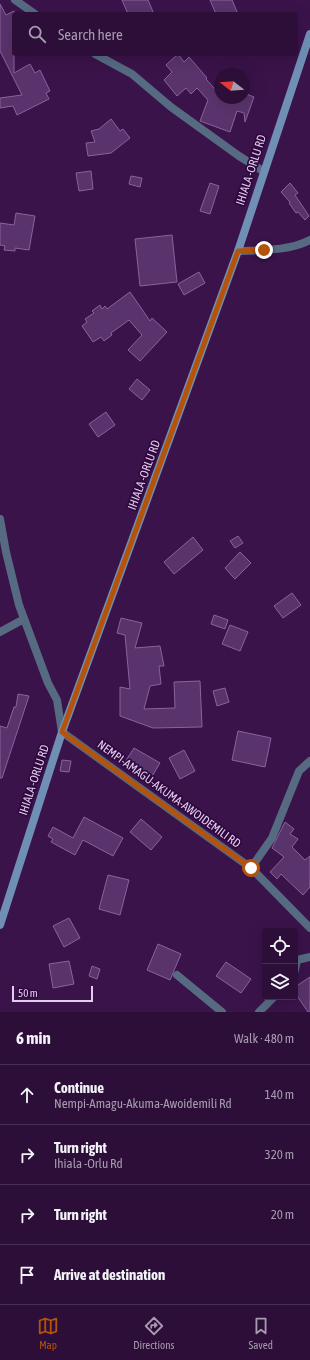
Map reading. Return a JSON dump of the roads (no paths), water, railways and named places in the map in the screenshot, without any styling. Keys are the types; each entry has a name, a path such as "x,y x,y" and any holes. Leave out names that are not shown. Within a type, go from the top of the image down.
{"main road":[{"name":"IHIALA -ORLU RD","path":"0,925 62,732 238,251 263,170 310,34"}],"street":[{"path":"15,0 32,12"},
{"path":"99,56 132,74 171,107 239,156 263,170"},
{"path":"238,251 280,248 302,244 310,240"},
{"path":"0,519 10,568 24,619 48,683 57,700 62,732"},
{"path":"0,565 10,568"},
{"path":"0,632 24,619"},
{"name":"NEMPI-AMAGU-AKUMA-AWOIDEMILI RD","path":"62,732 251,868 310,928"},
{"path":"251,868 272,838 300,771 310,762"},
{"path":"296,964 297,960 310,957"},
{"path":"177,975 222,1012"},
{"path":"260,1012 271,1000"}]}
